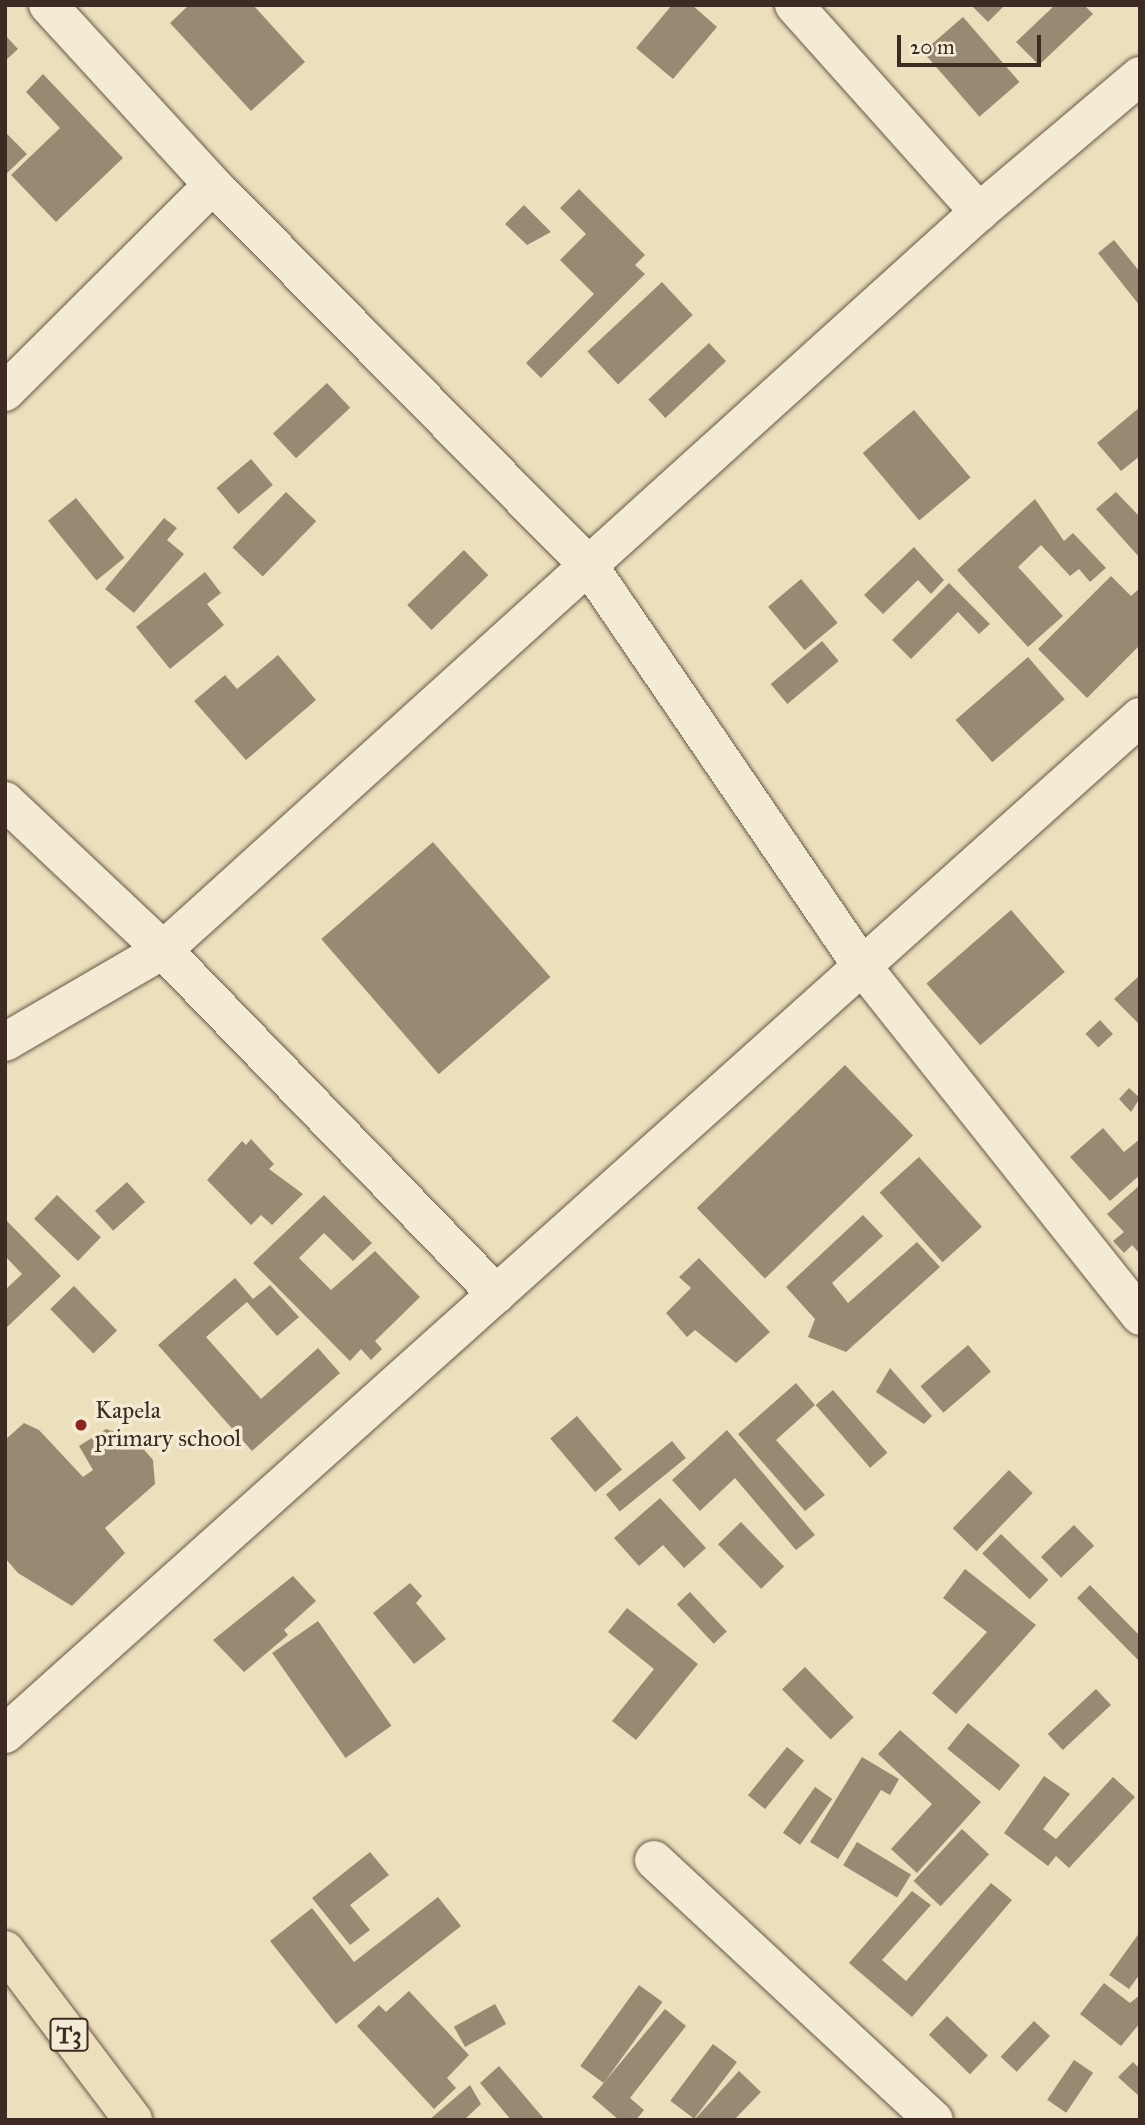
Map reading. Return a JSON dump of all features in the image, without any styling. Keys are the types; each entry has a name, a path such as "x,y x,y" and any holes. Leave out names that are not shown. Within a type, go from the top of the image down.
{"highway":[{"name":"T3","path":"5,1950 133,2120"}],"street":[{"path":"48,5 213,185 589,566 862,966 1140,1316"},
{"path":"794,5 979,212"},
{"path":"5,1042 163,950 979,212 1140,76"},
{"path":"5,392 213,185"},
{"path":"5,1734 862,966 1137,724"},
{"path":"5,801 163,950 496,1294"},
{"path":"653,1860 934,2120"}],"building":[{"path":"189,5 253,5 305,62 251,111 170,23"},
{"path":"672,5 692,5 717,27 673,79 636,48"},
{"path":"971,5 1005,5 988,22"},
{"path":"1055,5 1084,5 1093,14 1039,65 1016,42"},
{"path":"963,17 1019,82 979,117 923,52"},
{"path":"5,35 18,49 5,61"},
{"path":"43,74 123,158 56,222 11,175 60,128 26,92"},
{"path":"5,132 27,154 5,175"},
{"path":"579,189 645,255 635,265 645,274 541,378 526,363 594,294 560,260 586,234 560,208"},
{"path":"524,205 551,232 527,245 505,224"},
{"path":"1114,240 1140,272 1140,306 1098,253"},
{"path":"662,282 693,315 618,384 587,352"},
{"path":"709,343 726,361 665,418 648,400"},
{"path":"327,383 350,408 296,458 273,433"},
{"path":"1140,407 1140,456 1121,471 1097,443"},
{"path":"914,410 971,477 919,520 863,453"},
{"path":"251,459 273,485 238,514 217,488"},
{"path":"286,492 316,521 263,577 233,547"},
{"path":"1116,492 1140,517 1140,558 1096,509"},
{"path":"76,498 124,558 96,580 48,521"},
{"path":"1035,499 1064,541 1073,533 1106,568 1090,582 1079,569 1070,576 1041,545 1018,567 1063,616 1028,647 957,570"},
{"path":"164,518 177,528 167,540 184,554 134,613 105,589"},
{"path":"914,547 944,580 931,594 918,580 883,614 864,595"},
{"path":"464,550 488,575 431,630 407,605"},
{"path":"205,572 221,593 207,604 224,625 170,669 136,627"},
{"path":"1111,576 1131,596 1140,588 1140,645 1087,698 1038,649"},
{"path":"801,579 838,623 805,650 768,607"},
{"path":"949,583 990,624 979,634 958,612 911,659 892,640"},
{"path":"822,641 839,661 787,704 771,684"},
{"path":"278,655 316,700 246,760 194,701 225,675 237,689"},
{"path":"1028,657 1065,699 992,762 956,720"},
{"path":"433,842 550,977 439,1074 321,939"},
{"path":"1011,910 1065,972 980,1045 926,983"},
{"path":"1140,975 1140,1025 1114,999"},
{"path":"1100,1020 1113,1034 1098,1048 1085,1034"},
{"path":"845,1065 913,1135 765,1279 697,1208"},
{"path":"1129,1088 1140,1098 1131,1112 1119,1099"},
{"path":"1103,1128 1124,1152 1140,1139 1140,1175 1110,1201 1070,1157"},
{"path":"251,1139 274,1164 269,1169 303,1194 272,1225 261,1215 251,1225 207,1180 242,1141 246,1145"},
{"path":"919,1157 982,1227 943,1262 880,1192"},
{"path":"127,1182 145,1202 113,1231 95,1211"},
{"path":"1140,1185 1140,1254 1132,1245 1124,1253 1113,1241 1124,1232 1107,1214"},
{"path":"57,1195 101,1237 78,1261 34,1219"},
{"path":"324,1195 372,1243 353,1261 324,1233 299,1258 331,1290 375,1251 420,1297 375,1341 382,1349 371,1360 361,1349 350,1361 253,1263"},
{"path":"863,1215 883,1236 832,1283 848,1303 917,1242 940,1267 846,1352 808,1337 815,1319 786,1287"},
{"path":"5,1219 61,1276 5,1329 5,1290 22,1274 5,1256"},
{"path":"699,1258 770,1332 736,1363 695,1330 687,1337 666,1313 691,1288 679,1277"},
{"path":"235,1278 253,1299 270,1285 299,1317 277,1336 247,1302 206,1337 261,1399 318,1348 340,1373 252,1451 158,1345"},
{"path":"74,1286 117,1331 93,1354 50,1309"},
{"path":"968,1345 991,1371 943,1413 920,1386"},
{"path":"890,1368 932,1416 924,1424 876,1392"},
{"path":"796,1383 815,1405 776,1440 825,1495 805,1511 738,1434"},
{"path":"833,1390 887,1453 870,1468 816,1405"},
{"path":"577,1416 622,1470 595,1492 550,1438"},
{"path":"24,1423 39,1430 83,1477 93,1470 79,1446 106,1429 134,1438 153,1460 155,1484 105,1528 125,1553 72,1606 18,1573 5,1558 5,1440"},
{"path":"727,1430 815,1535 796,1550 735,1478 700,1511 672,1480"},
{"path":"672,1441 686,1458 620,1512 606,1494"},
{"path":"1009,1470 1033,1493 976,1551 953,1528"},
{"path":"660,1498 706,1548 684,1568 663,1545 639,1566 614,1538"},
{"path":"741,1522 784,1567 761,1589 718,1544"},
{"path":"1074,1525 1094,1546 1061,1578 1041,1557"},
{"path":"1001,1534 1048,1580 1030,1599 982,1553"},
{"path":"965,1569 1036,1625 956,1714 932,1693 987,1632 943,1598"},
{"path":"293,1576 316,1601 284,1630 288,1635 244,1672 213,1640"},
{"path":"410,1583 422,1596 416,1603 446,1639 414,1664 373,1613"},
{"path":"1090,1585 1140,1636 1140,1662 1077,1598"},
{"path":"690,1592 727,1631 714,1644 677,1604"},
{"path":"627,1608 698,1664 636,1740 612,1721 654,1669 608,1632"},
{"path":"318,1621 391,1726 346,1758 272,1653"},
{"path":"805,1667 854,1717 831,1740 782,1689"},
{"path":"1096,1689 1111,1705 1063,1750 1048,1734"},
{"path":"968,1723 1020,1765 999,1791 947,1749"},
{"path":"900,1730 981,1802 917,1873 891,1849 932,1804 878,1754"},
{"path":"787,1747 804,1761 765,1809 748,1795"},
{"path":"862,1757 899,1779 890,1795 881,1790 838,1859 810,1842"},
{"path":"1044,1776 1070,1794 1043,1829 1056,1839 1113,1777 1135,1797 1069,1868 1056,1856 1048,1866 1004,1833"},
{"path":"815,1787 832,1799 800,1845 783,1833"},
{"path":"962,1829 989,1854 941,1906 914,1881"},
{"path":"857,1842 911,1874 897,1898 843,1865"},
{"path":"370,1852 389,1875 350,1905 370,1930 350,1945 312,1898"},
{"path":"991,1883 1012,1900 912,2017 849,1963 912,1891 931,1905 882,1960 906,1981"},
{"path":"438,1897 461,1926 336,2024 270,1941 312,1908 354,1962"},
{"path":"1140,1932 1140,1974 1129,1989 1109,1975"},
{"path":"1104,1983 1130,2003 1140,1995 1140,2023 1121,2046 1080,2014"},
{"path":"639,1985 662,2002 604,2083 580,2066"},
{"path":"409,1991 469,2055 447,2078 456,2088 434,2109 357,2026 379,2005 386,2012"},
{"path":"495,2004 506,2024 465,2047 454,2027"},
{"path":"665,2009 686,2026 630,2098 644,2110 636,2120 619,2120 592,2097"},
{"path":"947,2016 988,2056 970,2074 929,2035"},
{"path":"1034,2021 1050,2036 1017,2072 1001,2057"},
{"path":"713,2044 737,2062 694,2119 670,2101"},
{"path":"1074,2060 1093,2073 1066,2113 1047,2100"},
{"path":"1133,2062 1140,2069 1140,2097 1118,2077"},
{"path":"499,2066 545,2120 511,2120 480,2083"},
{"path":"739,2071 761,2092 734,2120 694,2120"},
{"path":"470,2085 481,2104 464,2120 429,2120"}],"place":[{"name":"Kapela primary school","path":"81,1425"}]}
